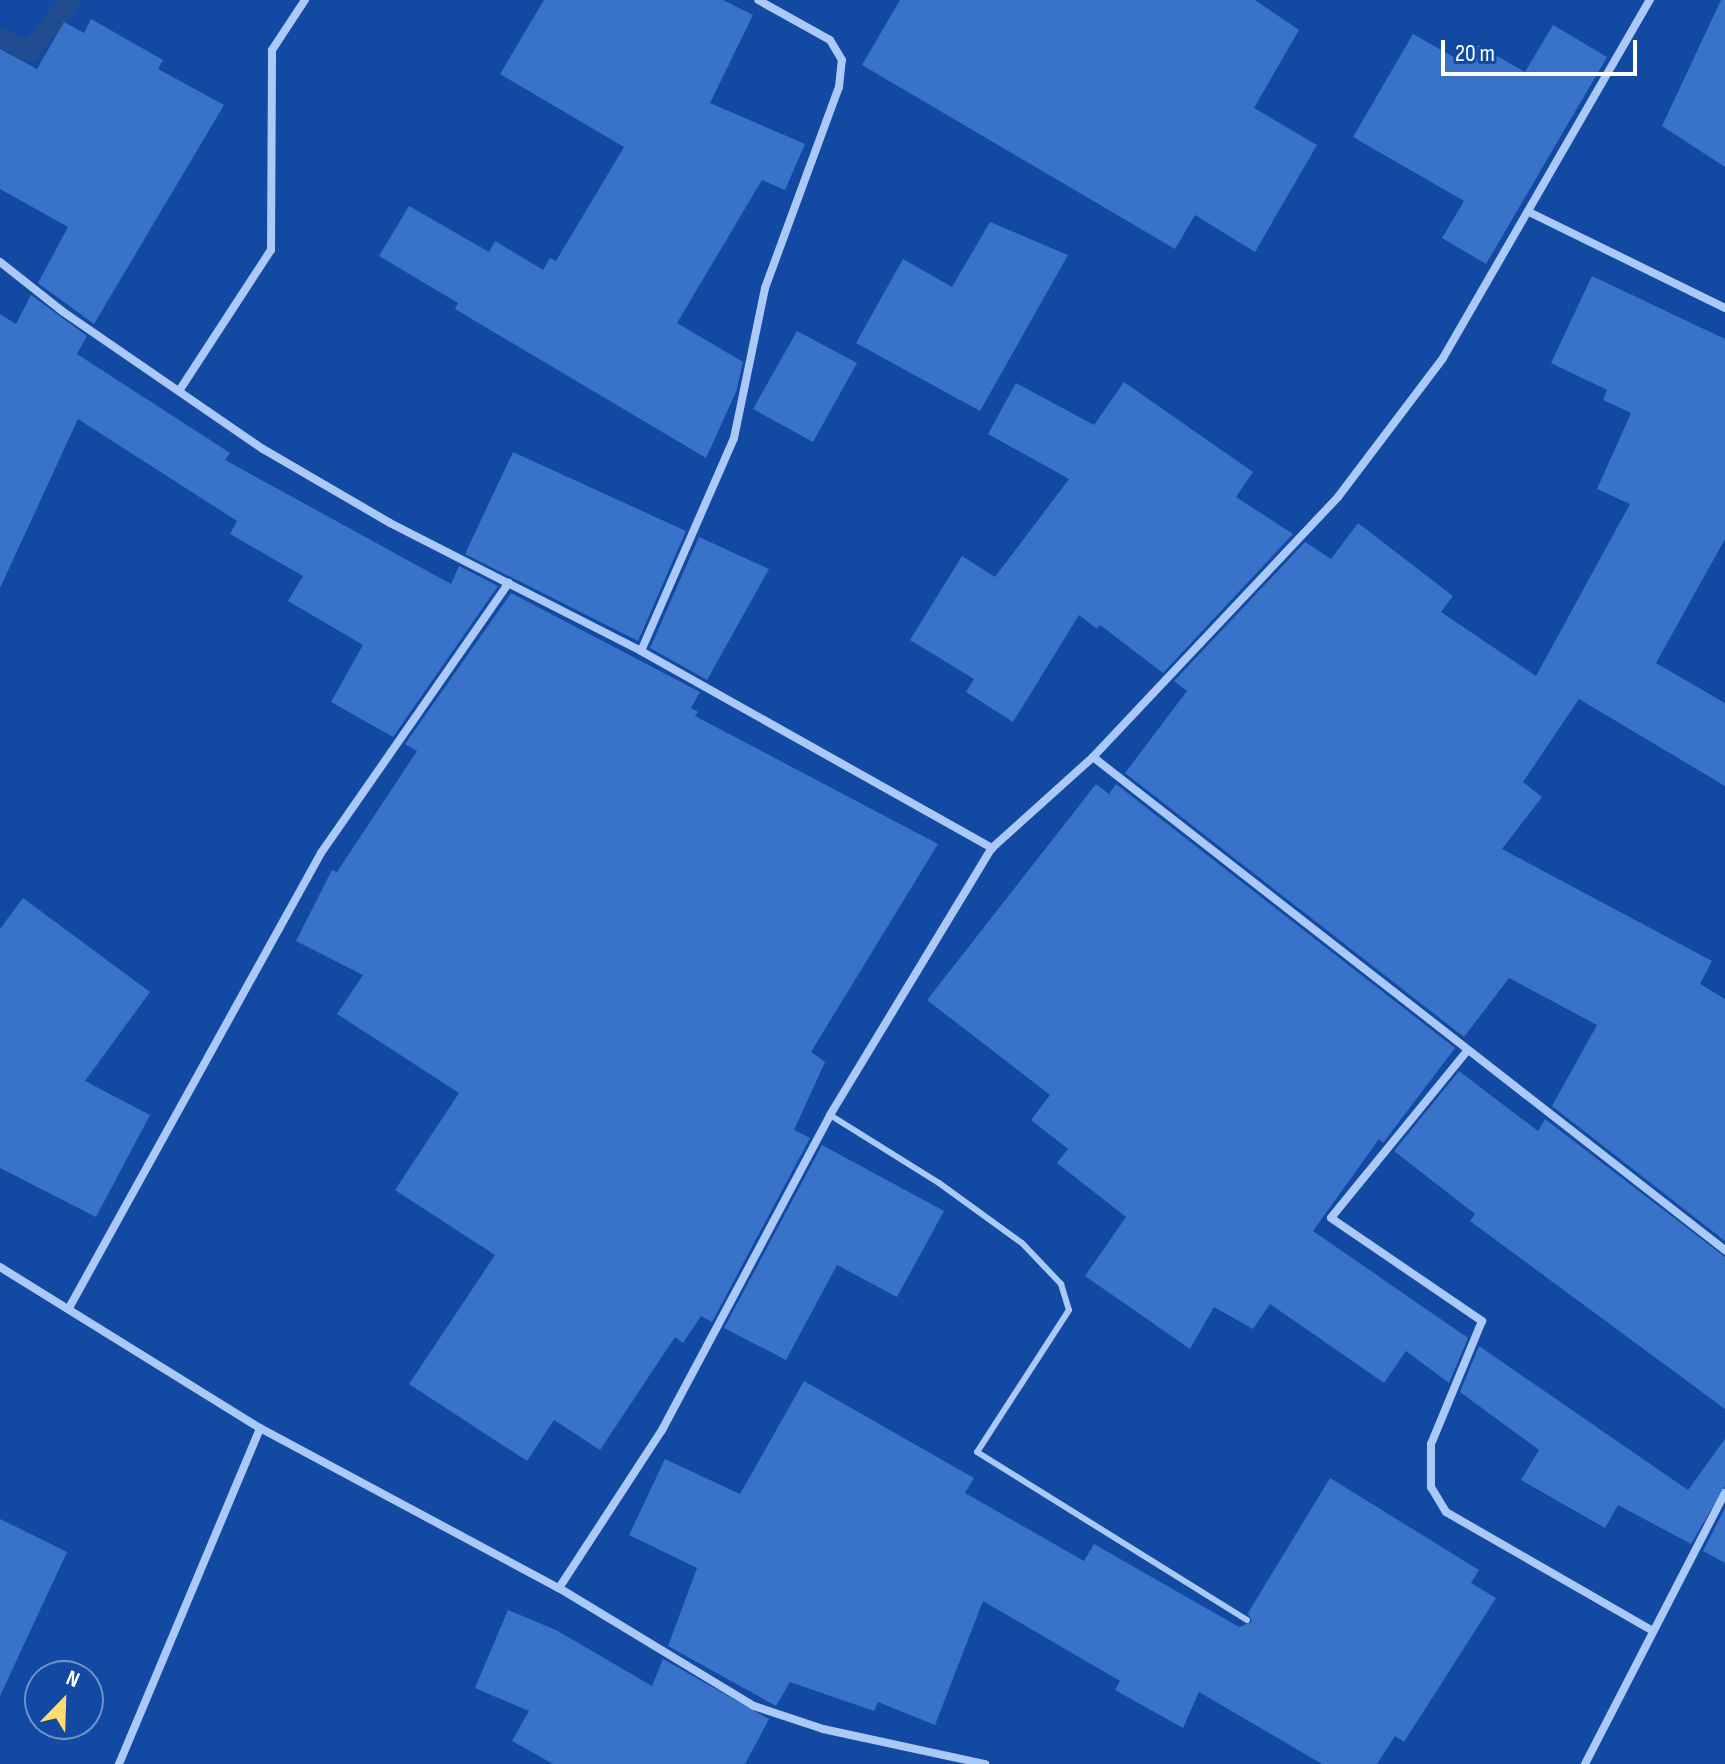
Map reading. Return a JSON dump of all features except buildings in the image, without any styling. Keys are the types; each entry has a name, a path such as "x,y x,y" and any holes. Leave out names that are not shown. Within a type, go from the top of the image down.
{"street":[{"path":"179,391 271,250 272,50 305,0"},
{"path":"641,651 734,438 765,288 839,87 842,60 830,40 758,0"},
{"path":"559,1588 662,1430 830,1115 992,848 1093,757 1338,497 1443,358 1650,0"},
{"path":"1529,212 1725,308"},
{"path":"0,262 263,449 390,523 641,651 992,848"},
{"path":"69,1308 321,853 509,583"},
{"path":"1093,757 1265,886 1467,1051 1725,1250"},
{"path":"1467,1051 1331,1218 1482,1321 1431,1444 1431,1487 1446,1512 1651,1630"},
{"path":"0,1267 260,1428 559,1588 754,1706 823,1729 985,1764"},
{"path":"119,1764 260,1428"},
{"path":"1585,1764 1651,1630 1725,1493"}],"lane":[{"path":"830,1115 939,1183 1022,1243 1061,1284 1069,1310 977,1452 1247,1620"}],"waterway":[{"path":"0,37 29,52 71,0"}]}
